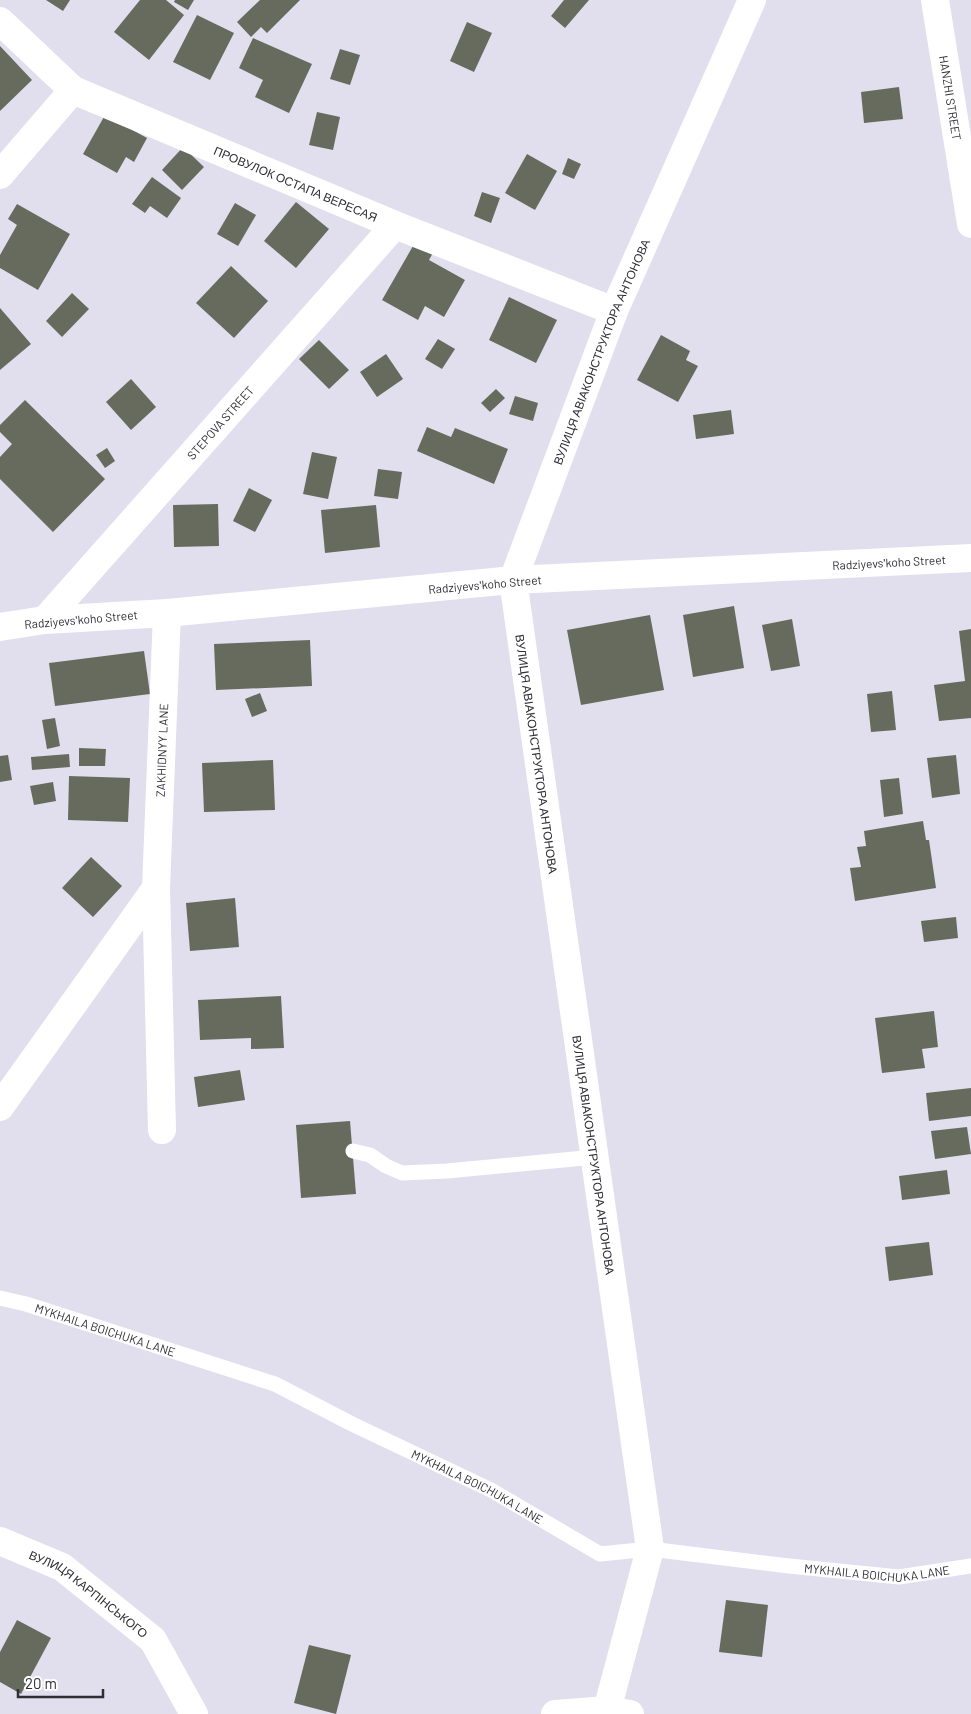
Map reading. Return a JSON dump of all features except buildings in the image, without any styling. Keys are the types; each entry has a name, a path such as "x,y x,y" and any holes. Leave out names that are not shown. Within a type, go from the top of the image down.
{"street":[{"name":"ВУЛИЦЯ АВІАКОНСТРУКТОРА АНТОНОВА","path":"650,1549 513,580 614,311 752,0"},
{"name":"HANZHI STREET","path":"935,0 971,224"},
{"name":"ПРОВУЛОК ОСТАПА ВЕРЕСАЯ","path":"0,21 73,90 395,225 614,311"},
{"path":"0,175 73,90"},
{"name":"STEPOVA STREET","path":"45,620 395,225"},
{"name":"Radziyevsʹkoho Street","path":"0,627 45,620 167,613 513,580 971,558"},
{"name":"ZAKHIDNYY LANE","path":"162,1130 156,888 167,613"},
{"path":"0,1107 156,888"},
{"name":"ВУЛИЦЯ КАРПІНСЬКОГО","path":"0,1541 62,1567 153,1640 194,1714"},
{"path":"555,1714 618,1712 650,1549"}],"lane":[{"path":"352,1151 370,1155 386,1166 402,1173 594,1157"},
{"name":"MYKHAILA BOICHUKA LANE","path":"0,1298 45,1310 275,1384 352,1424 491,1490 600,1554 650,1549 789,1566 900,1576 971,1566"}]}
